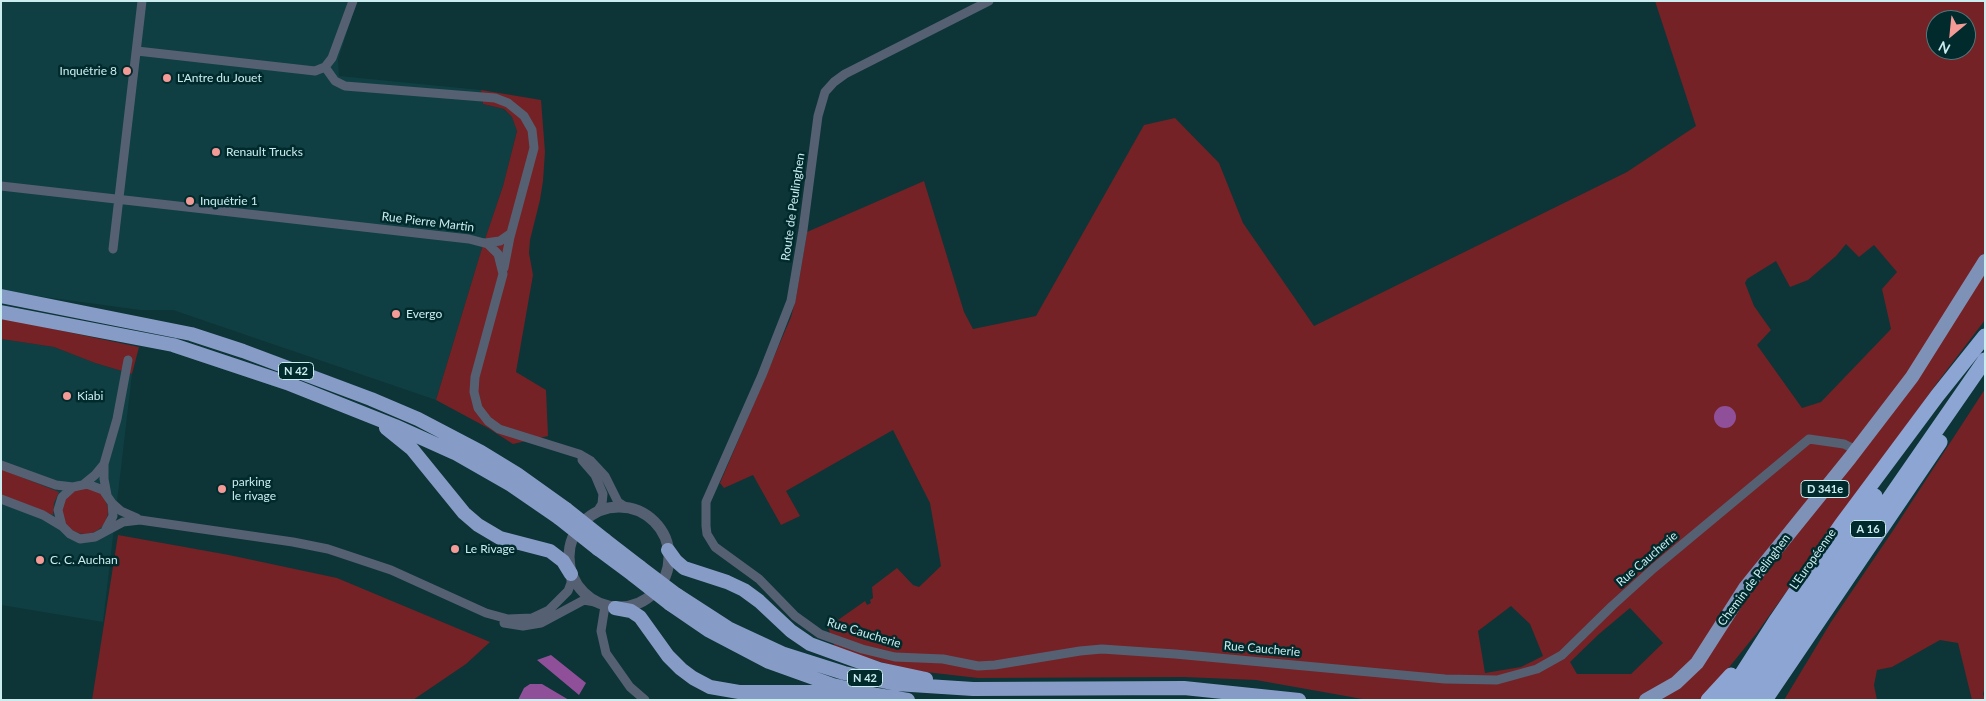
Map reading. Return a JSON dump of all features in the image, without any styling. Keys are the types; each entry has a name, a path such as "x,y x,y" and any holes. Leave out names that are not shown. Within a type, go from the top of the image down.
{"highway":[{"name":"N 42","path":"1,296 191,334 244,351 418,419 517,474 562,514 724,639 778,665 847,688 908,700"},
{"name":"N 42","path":"1,312 173,345 227,362 344,405 415,435 474,463 562,514"},
{"path":"1725,700 1799,586 1936,396 1985,337"},
{"name":"L'Européenne","path":"1737,700 1816,581 1985,337"},
{"name":"A 16","path":"1753,700 1985,360"},
{"path":"1765,700 1928,460 1985,368"},
{"path":"344,405 398,436 412,450 464,513 478,526 500,538 550,551 564,561 571,574"},
{"path":"668,550 684,568 727,582 744,590 759,601 791,631 810,644 833,653 892,673 923,679 1072,689"},
{"path":"1708,700 1729,678 1782,605 1799,586"},
{"name":"N 42","path":"673,599 761,644 818,666 865,678 908,686 950,689 1184,688 1299,700"},
{"path":"605,605 631,611 640,617 668,656 680,669 710,687 739,692 812,692 865,700"},
{"path":"1774,700 1817,622"}],"main road":[{"name":"Chemin de Pelinghen","path":"1646,700 1676,683 1694,666 1740,594 1856,450 1921,364 1985,261"}],"street":[{"path":"113,249 142,1"},
{"path":"137,51 307,71 325,67 330,62 336,49 352,1"},
{"name":"Route de Peulinghen","path":"708,498 762,375 791,301 804,230 818,116 825,92 845,74 989,1"},
{"path":"84,484 97,486 128,515 147,521 292,542 345,554 391,570 507,624 529,625 552,619 584,600 605,605 636,605 654,593 662,583 667,572 668,550 664,535 655,522 642,513 618,502 609,482 597,465 585,456 499,429 488,421 478,408 474,392 475,377 503,274 510,234 532,159 534,144 529,124 517,109 504,101 490,98 348,87 335,81 325,67"},
{"name":"Rue Pierre Martin","path":"1,186 468,239 483,242 491,247 498,254 503,274"},
{"path":"483,242 500,241 510,234"},
{"path":"105,531 113,516 104,479 104,464 117,420 128,360"},
{"name":"Rue Caucherie","path":"708,498 705,516 707,534 721,553 759,579 795,616 812,630 828,638 876,653 901,658 943,659 984,666 1080,651 1119,650 1484,681 1514,677 1558,659 1616,601 1809,439 1844,444 1856,450"},
{"path":"570,451 587,464 598,480 603,499 597,512"},
{"path":"1,465 56,485 73,487 84,484 104,464"},
{"path":"63,527 58,517 58,507 64,494 73,487"},
{"path":"1,499 44,516 63,527 73,536 84,539 95,537 123,522 147,521"},
{"path":"486,613 515,619 539,616 553,607 565,595 572,583 568,559 572,538 584,521 597,512 612,508 628,508"},
{"path":"571,574 582,592 605,605"},
{"path":"605,605 601,632 606,653 630,687 645,700"}],"shaded area":[{"path":"1,1 357,1 338,60 339,76 481,90 483,104 503,109 512,117 517,130 503,186 482,248 436,400 173,310 140,310 1,291"},
{"path":"1655,1 1985,1 1985,320 1937,383 1756,634 1718,681 1716,700 1368,700 1256,680 1184,677 978,678 908,670 835,648 828,627 865,601 867,605 871,603 870,600 873,598 872,587 897,568 913,585 919,587 941,566 930,503 893,430 786,491 800,516 781,525 753,475 724,488 720,483 791,317 807,232 924,181 964,312 973,329 1036,316 1144,125 1175,118 1219,163 1243,223 1314,326 1627,172 1696,126","holes":["1846,244 1859,257 1874,245 1897,272 1882,289 1891,329 1821,402 1802,408 1757,345 1771,330 1754,306 1745,283 1747,279 1776,261 1790,287 1808,280 1836,256","1511,606 1530,624 1543,656 1521,667 1485,673 1478,631","1630,608 1663,643 1631,674 1577,674 1570,662"]},
{"path":"481,90 541,100 545,152 543,181 530,240 529,253 533,275 516,372 546,390 548,436 513,444 436,400 482,248 503,186 517,131 512,117 504,109 483,104"},
{"path":"1,318 139,347 132,374 95,363 54,347 1,339"},
{"path":"1,339 54,347 95,363 132,374 103,622 1,605"},
{"path":"1985,389 1985,687 1983,694 1985,700 1972,700 1958,643 1940,640 1892,667 1877,670 1874,685 1877,700 1784,700 1831,622"},
{"path":"1725,406 1733,409 1736,417 1733,425 1725,428 1717,425 1714,417 1717,409"},
{"path":"1,469 59,492 54,503 53,515 1,495"},
{"path":"85,488 98,492 104,498 108,511 104,524 98,530 85,534 72,530 66,524 62,511 66,498 72,492"},
{"path":"118,535 229,555 337,578 490,642 466,664 413,700 92,700"},
{"path":"551,655 586,683 579,695 537,660"},
{"path":"530,684 542,684 569,700 518,700 524,688"}],"place":[{"name":"Inquétrie 8","path":"127,71"},
{"name":"L'Antre du Jouet","path":"167,78"},
{"name":"Renault Trucks","path":"216,152"},
{"name":"Inquétrie 1","path":"190,201"},
{"name":"Evergo","path":"396,314"},
{"name":"Kiabi","path":"67,396"},
{"name":"parking le rivage","path":"222,489"},
{"name":"Le Rivage","path":"455,549"},
{"name":"C. C. Auchan","path":"40,560"}]}
